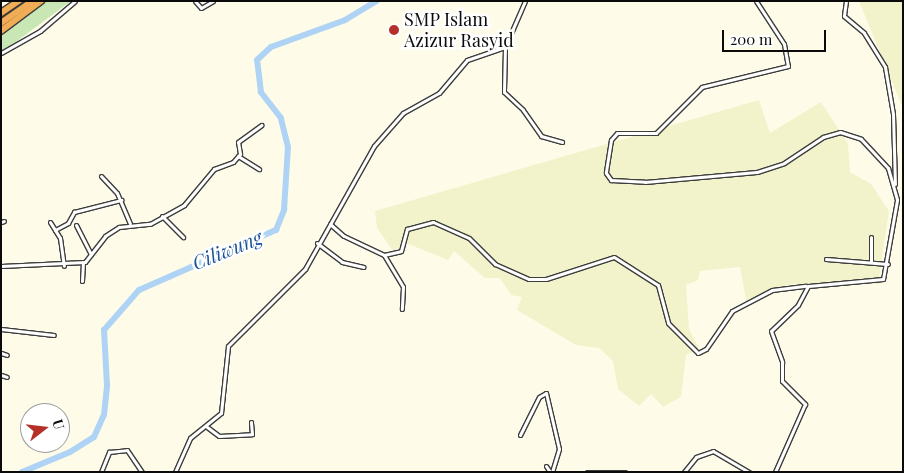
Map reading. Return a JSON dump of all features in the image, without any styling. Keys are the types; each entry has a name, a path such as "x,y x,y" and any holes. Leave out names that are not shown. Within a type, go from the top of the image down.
{"highway":[{"path":"1,13 19,1"},
{"path":"1,23 32,1"},
{"path":"1,31 41,1"}],"street":[{"path":"1,53 40,31 74,1"},
{"path":"195,1 200,8 213,1"},
{"path":"525,1 505,48 504,92 526,112 541,136 562,142"},
{"path":"756,1 784,44 788,66 702,87 656,133 617,133 610,143 607,177 649,182 761,171 784,163 823,137 844,132 861,139 881,159 896,189"},
{"path":"330,224 344,236 384,254 400,252 406,230 433,222 469,238 495,264 529,279 544,279 614,257 658,285 668,323 698,353 706,349 730,312 772,290 879,281 888,264 896,189 894,119 885,67 864,33 844,16 846,1"},
{"path":"175,472 190,438 207,427 222,407 222,368 228,346 302,273 317,243 388,128 414,105 436,96 468,59 505,48"},
{"path":"82,281 83,263 105,236 130,222 148,224 188,202 214,169 228,166 238,156 238,142 261,125"},
{"path":"238,156 259,169"},
{"path":"101,176 121,200 130,222"},
{"path":"55,230 68,223 74,212 121,200"},
{"path":"162,216 183,238"},
{"path":"50,222 55,230 64,266"},
{"path":"76,226 91,254"},
{"path":"871,237 871,261"},
{"path":"317,243 342,262 363,267"},
{"path":"384,254 403,287 402,309"},
{"path":"826,260 871,261 888,264"},
{"path":"1,266 64,266 83,263"},
{"path":"775,472 805,404 782,382 781,359 771,333 798,305 807,286"},
{"path":"1,329 54,334"},
{"path":"1,354 7,355"},
{"path":"1,375 7,377"},
{"path":"520,435 540,396 546,393 560,449 551,472 546,466"},
{"path":"207,427 219,436 252,434 251,422"},
{"path":"101,472 108,452 127,450 142,472"},
{"path":"684,472 696,457 713,451 749,472"},
{"path":"588,472 626,472"}],"green space":[{"path":"41,1 71,1 1,53 1,31"},
{"path":"859,1 903,1 903,123 902,106"},
{"path":"759,100 770,133 821,102 848,144 850,172 871,184 889,211 878,284 792,284 769,289 747,305 740,267 700,271 698,280 686,285 689,329 699,349 686,355 681,397 663,407 651,394 639,406 618,389 613,361 599,348 576,345 517,310 522,297 511,295 500,278 485,278 454,251 448,260 406,243 393,251 377,228 375,211"}],"waterway":[{"name":"Ciliwung","path":"22,472 70,452 94,437 104,415 107,385 104,330 139,290 276,230 284,210 288,147 281,118 261,92 257,60 271,47 345,20 377,1"}],"place":[{"name":"SMP Islam Azizur Rasyid","path":"394,30"}]}
